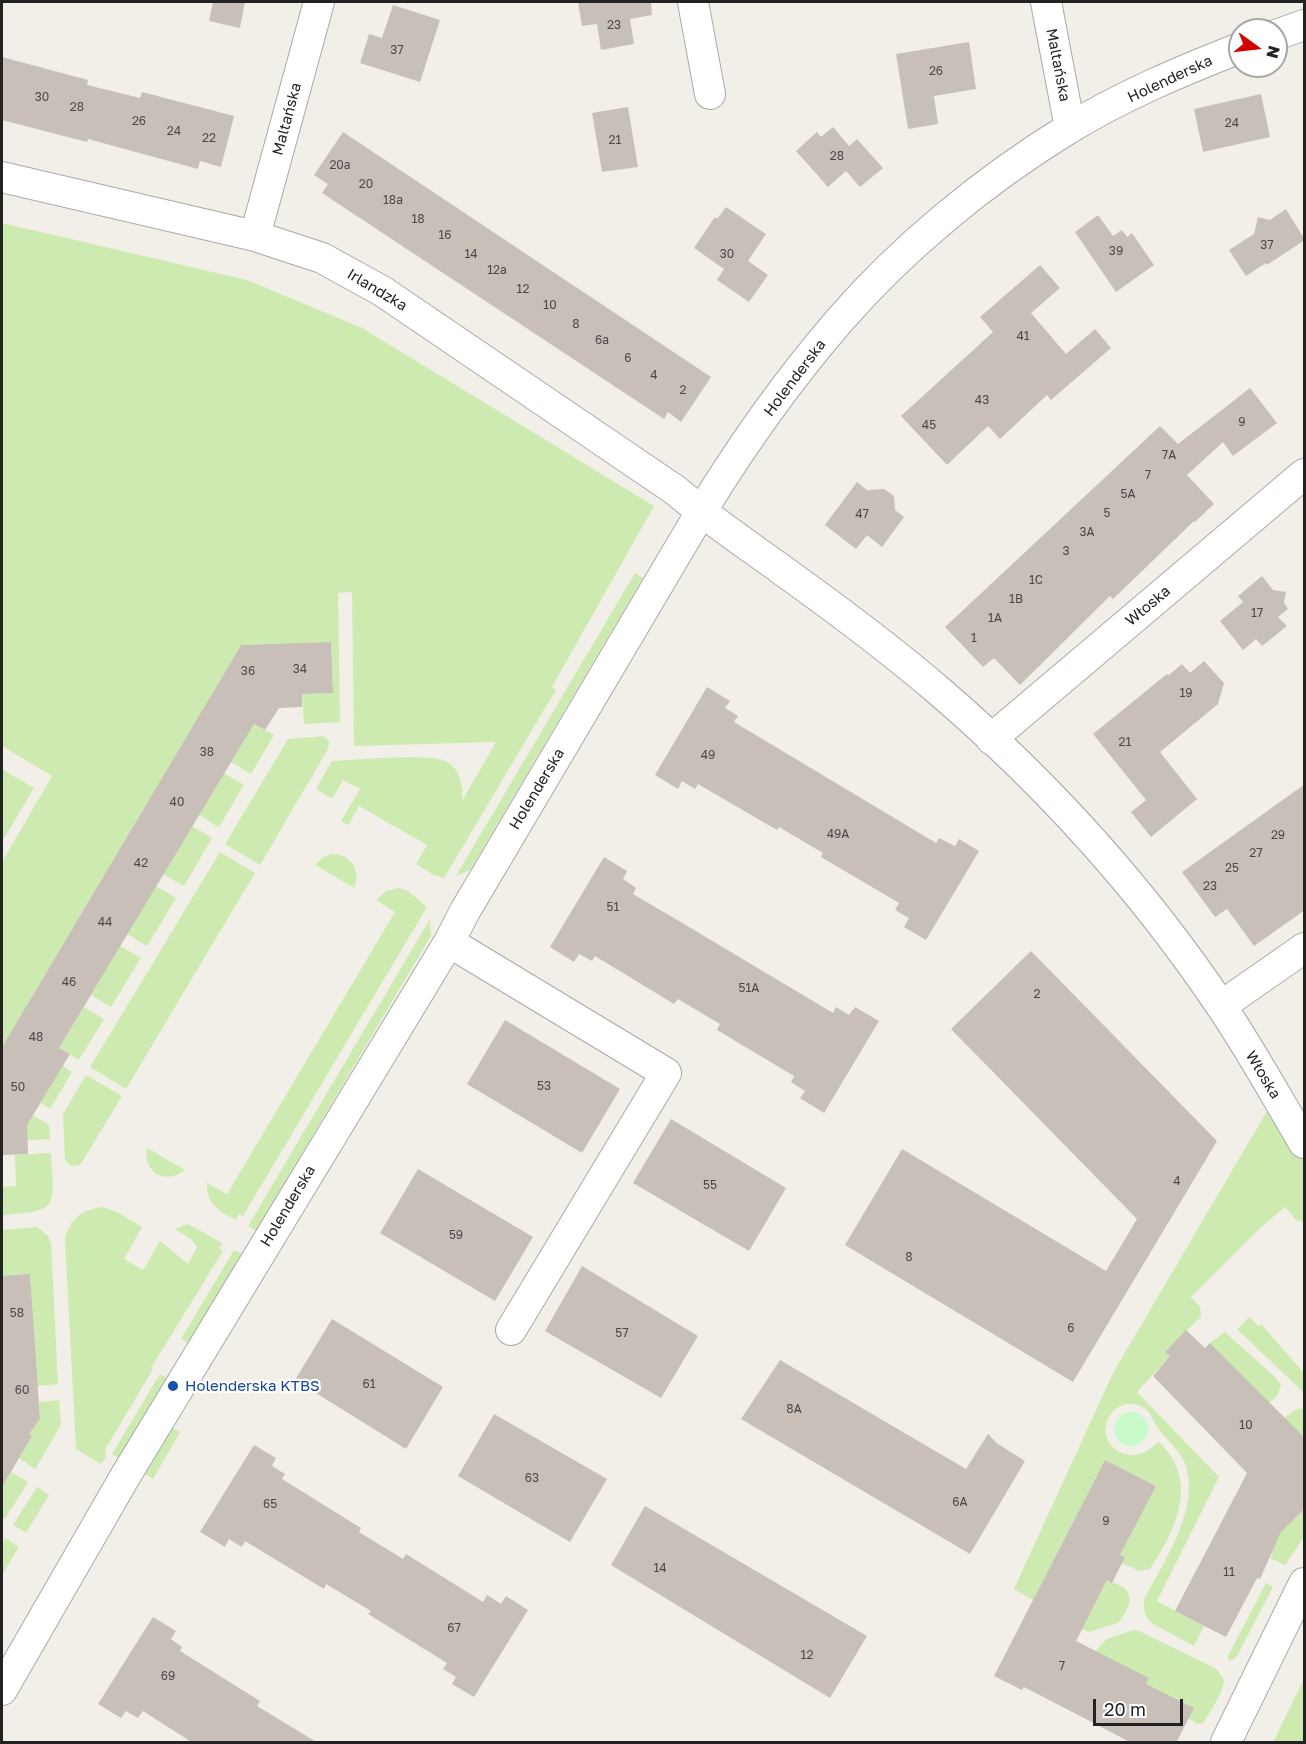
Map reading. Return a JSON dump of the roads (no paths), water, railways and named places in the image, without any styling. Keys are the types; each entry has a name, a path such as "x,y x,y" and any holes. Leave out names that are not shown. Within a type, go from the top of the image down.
{"street":[{"name":"Maltańska","path":"255,236 318,2"},
{"path":"693,2 710,94"},
{"name":"Maltańska","path":"1046,2 1070,128"},
{"path":"1288,30 1305,25"},
{"name":"Holenderska","path":"2,1690 126,1475 449,942 701,512 791,379 840,320 893,265 955,209 1026,156 1070,128 1169,76 1228,53"},
{"name":"Irlandzka","path":"2,177 255,236 322,258 382,291 665,484 701,512"},
{"name":"Włoska","path":"991,739 1305,474"},
{"name":"Włoska","path":"701,512 876,640 939,691 1060,807 1137,891 1221,1006 1305,1143"},
{"path":"449,942 666,1072 511,1330"},
{"path":"1221,1006 1305,948"},
{"path":"1226,1743 1305,1582"}],"place":[{"name":"Holenderska KTBS","path":"173,1386"}]}
